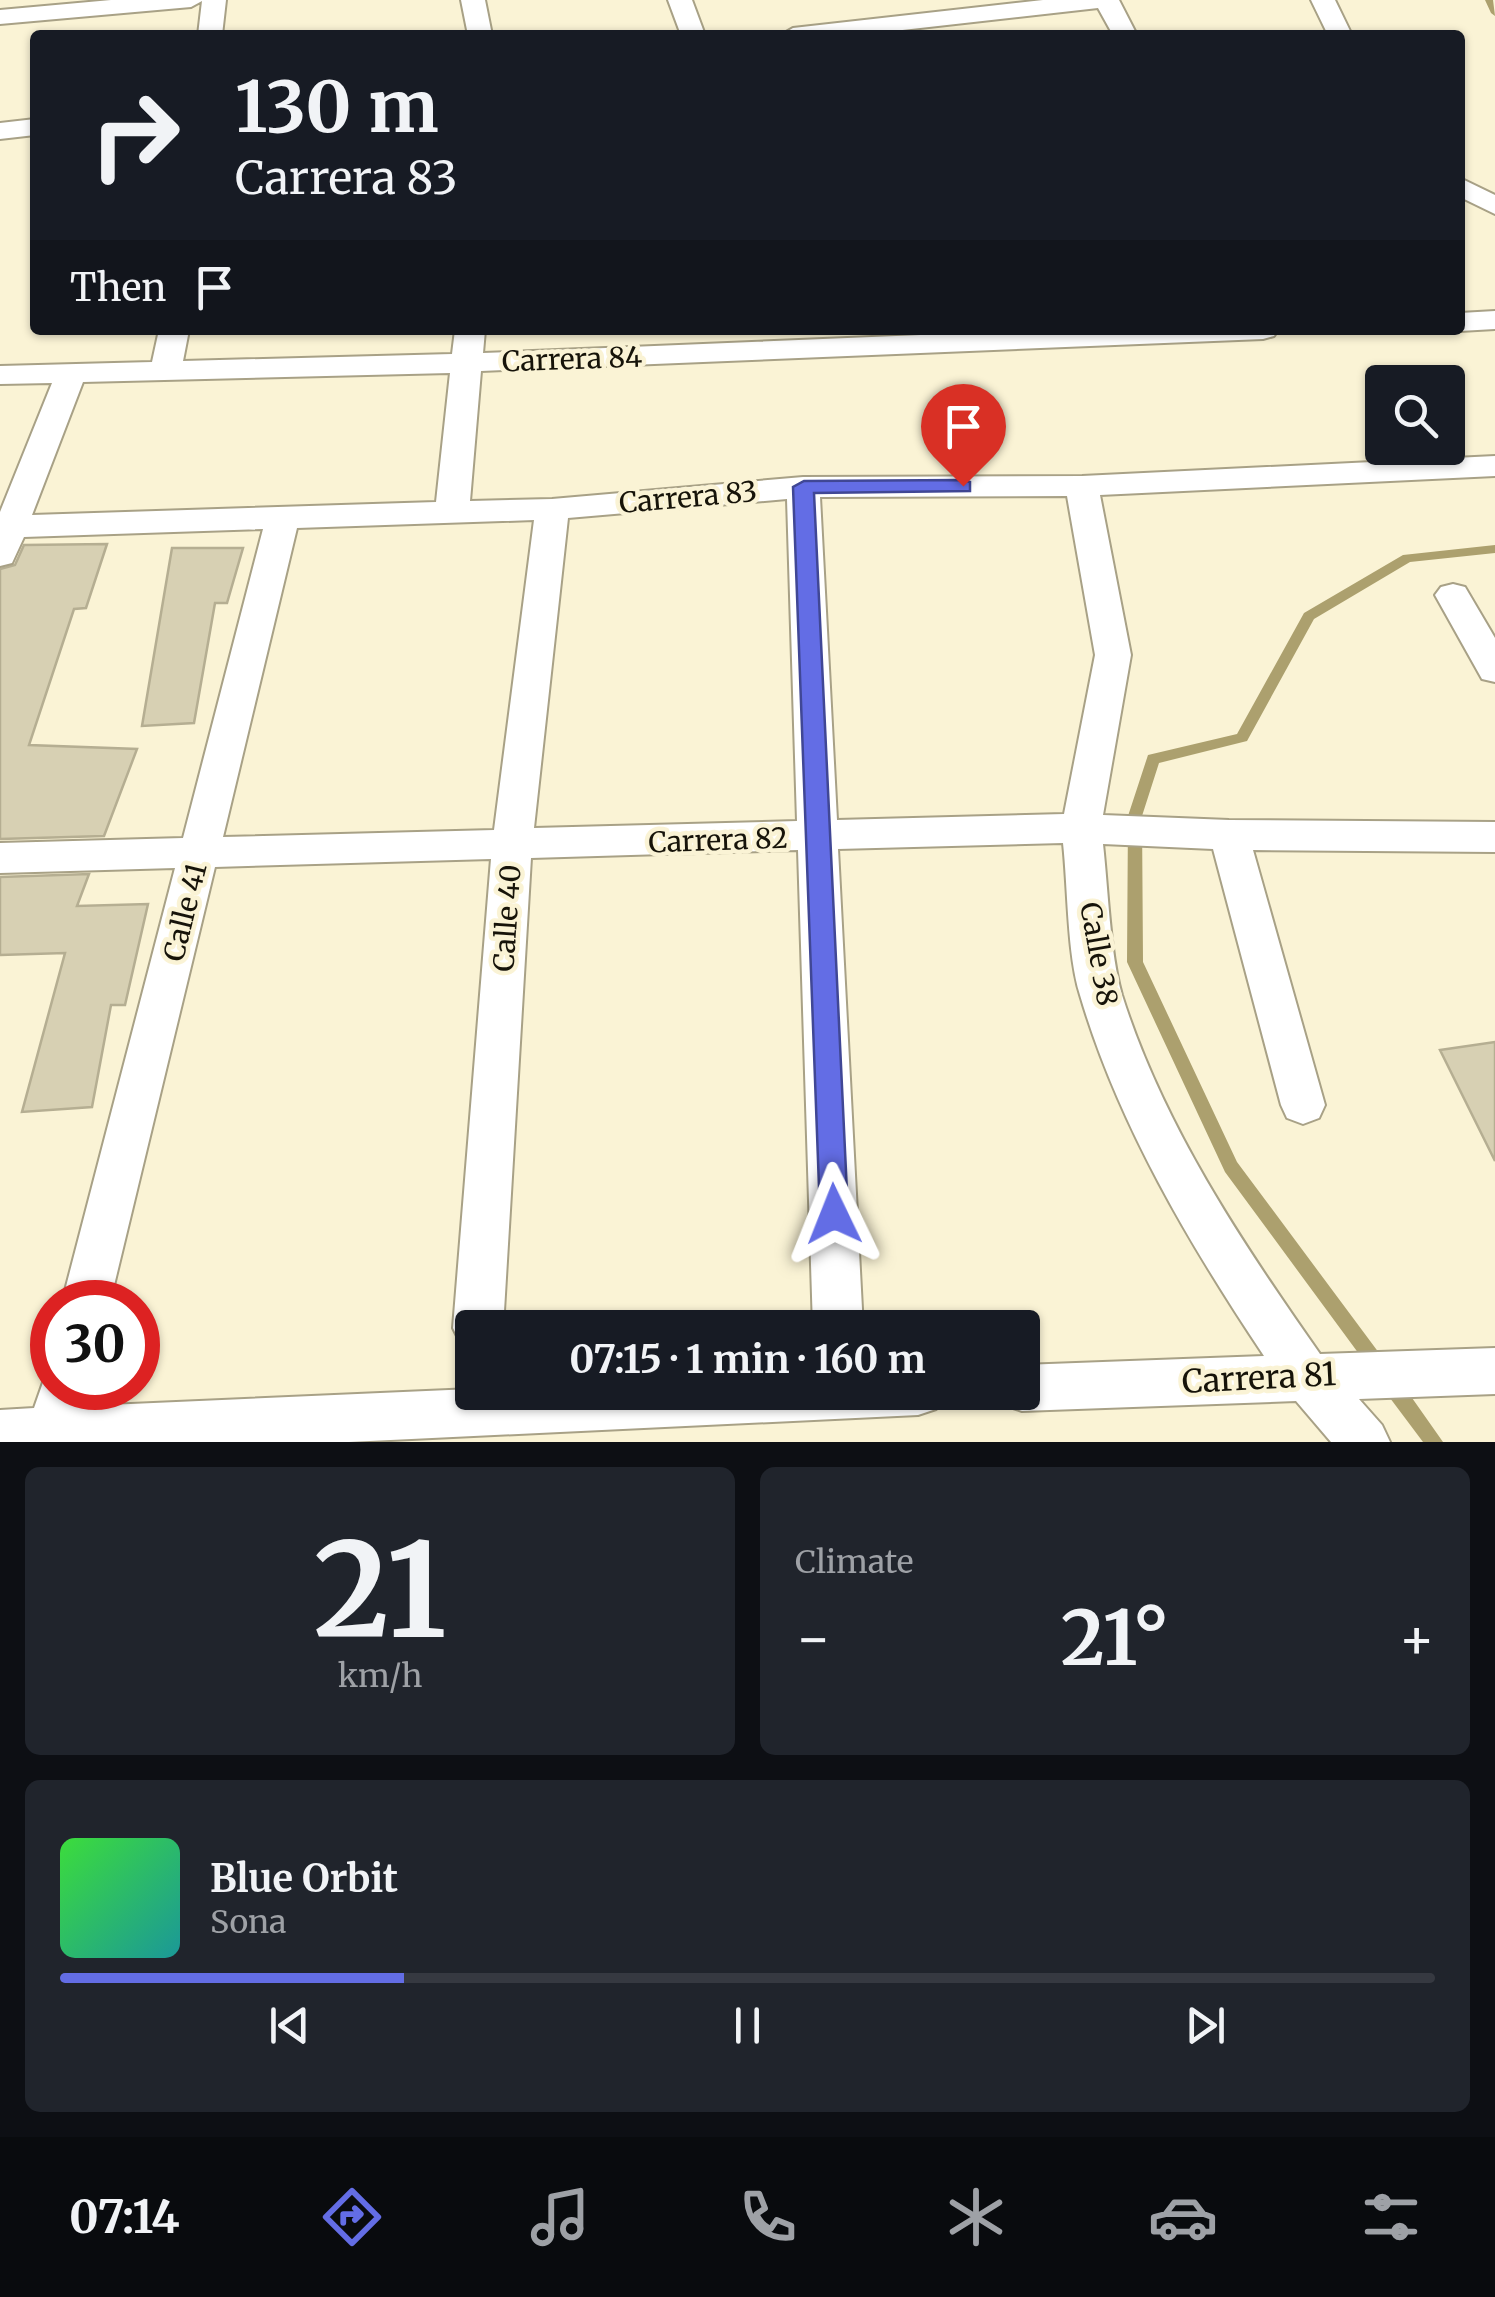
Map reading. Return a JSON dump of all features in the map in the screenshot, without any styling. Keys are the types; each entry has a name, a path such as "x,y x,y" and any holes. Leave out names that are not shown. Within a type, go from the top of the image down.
{"street":[{"path":"0,17 191,0"},
{"path":"211,30 214,0"},
{"path":"473,0 479,30"},
{"path":"680,0 691,30"},
{"path":"890,0 906,29 1106,0 1122,30"},
{"path":"1323,0 1338,30"},
{"path":"0,131 30,128"},
{"path":"1465,322 1495,320"},
{"path":"166,371 173,335"},
{"path":"452,512 469,335"},
{"name":"Carrera 84","path":"0,375 464,363 1142,335"},
{"path":"5,536 72,373"},
{"name":"Carrera 83","path":"5,536 552,509 804,487 1082,486 1495,466"},
{"name":"Calle 38","path":"1082,486 1113,655 1092,828 1100,992 1146,1111 1235,1272 1327,1375 1364,1442"},
{"path":"804,487 837,1310"},
{"name":"Calle 40","path":"479,1310 512,845 552,509"},
{"name":"Calle 41","path":"92,1280 282,521"},
{"path":"1453,595 1495,670"},
{"name":"Carrera 82","path":"0,858 1092,828 1229,835 1495,837"},
{"path":"1229,835 1303,1105"},
{"name":"Carrera 81","path":"1040,1387 1495,1371"},
{"path":"160,1408 455,1402"},
{"path":"0,1434 59,1410"}],"building":[{"path":"107,544 86,608 74,609 29,745 137,749 104,836 0,839 0,569 15,565 24,545"},
{"path":"172,548 243,548 227,603 215,603 194,723 142,726"},
{"path":"89,874 77,906 148,904 125,1005 111,1005 92,1107 22,1112 65,953 0,955 0,877"},
{"path":"1495,1042 1495,1161 1440,1050"}],"waterway":[{"path":"1489,0 1495,13"},
{"path":"1379,1367 1231,1167 1135,962 1135,816 1153,759 1242,738 1309,616 1407,558 1495,549"},
{"path":"1391,1384 1434,1442"}],"route":[{"path":"834,1214 804,487 963,486"}]}
